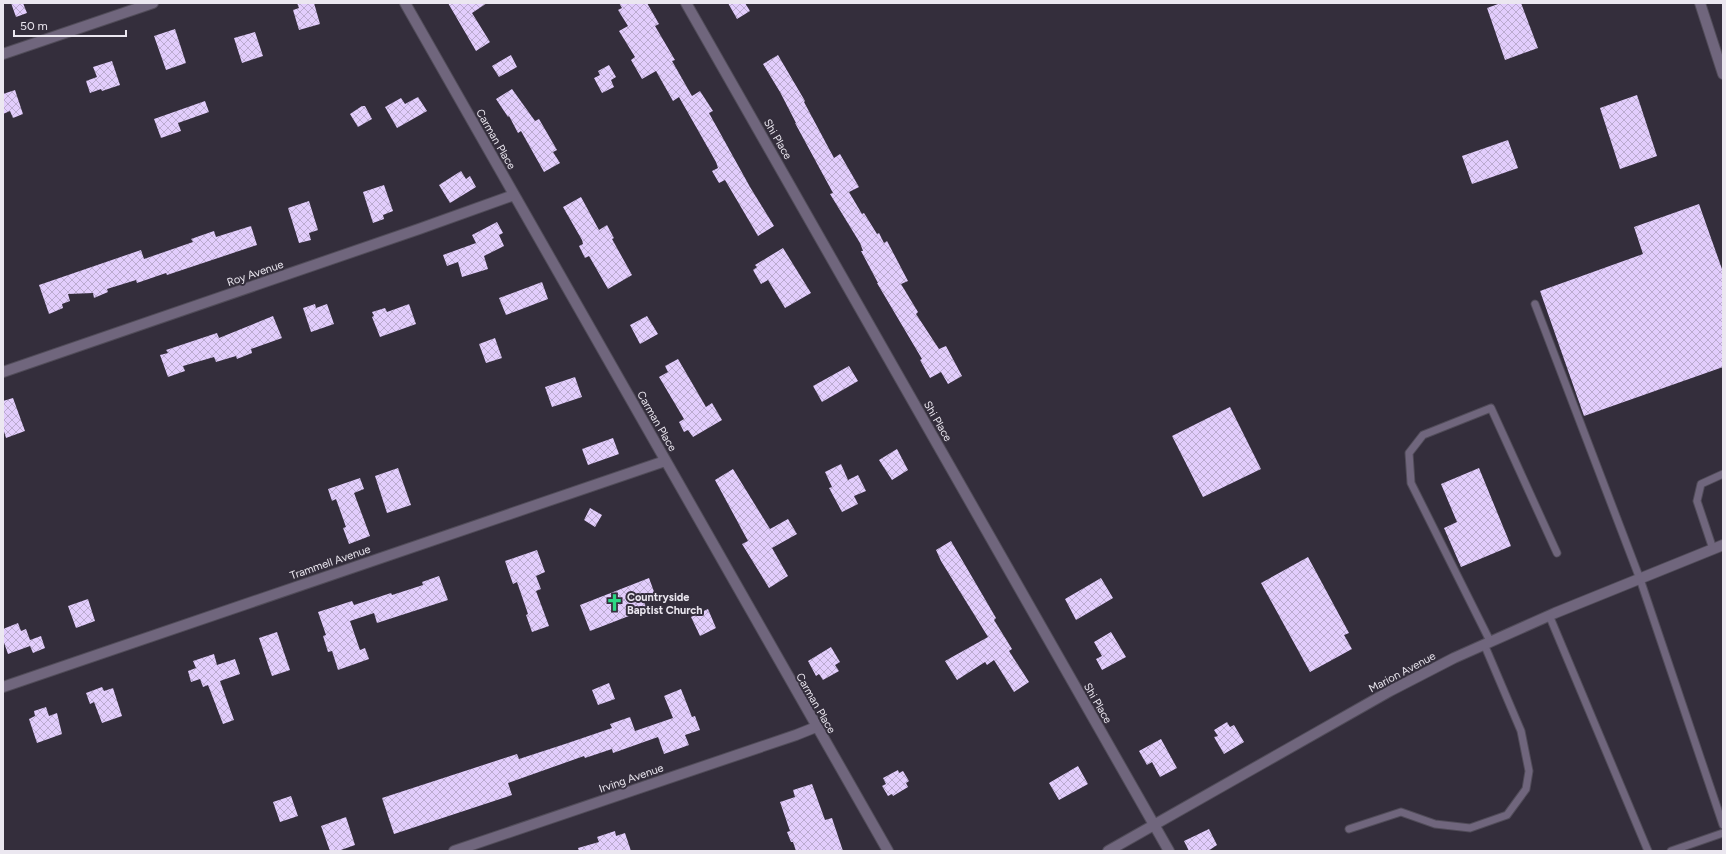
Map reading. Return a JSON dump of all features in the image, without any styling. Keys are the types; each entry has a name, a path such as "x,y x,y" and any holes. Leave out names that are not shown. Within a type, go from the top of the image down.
{"street":[{"path":"3,54 153,3"},
{"name":"Carman Place","path":"405,3 888,851"},
{"name":"Shi Place","path":"686,3 1169,851"},
{"path":"1700,3 1723,74"},
{"name":"Roy Avenue","path":"3,372 514,195"},
{"name":"Trammell Avenue","path":"3,687 665,461"},
{"name":"Marion Avenue","path":"1108,851 1390,691 1487,642 1549,615 1723,545"},
{"name":"Irving Avenue","path":"454,851 816,727"}],"lane":[{"path":"1535,304 1640,578 1723,826"},
{"path":"1349,829 1401,812 1435,824 1470,828 1507,815 1526,790 1529,771 1521,731 1487,642 1411,483 1409,453 1423,435 1490,408 1557,553"},
{"path":"1713,549 1697,501 1700,484 1723,474"},
{"path":"1549,615 1648,851"},
{"path":"1671,851 1723,833"}],"building":[{"path":"11,3 23,3 27,13 16,17"},
{"path":"297,3 314,3 320,24 299,30 293,10 299,8"},
{"path":"448,3 487,3 472,13 490,42 476,51"},
{"path":"619,3 647,3 659,24 655,26 675,60 672,61 692,96 700,91 713,111 709,113 750,187 774,226 758,236 725,180 719,183 712,171 718,168 716,162 679,97 673,101 656,71 642,79 631,60 635,57 619,31 628,26 618,10 622,8"},
{"path":"728,3 745,3 750,11 737,19"},
{"path":"1501,3 1521,3 1538,48 1505,60 1487,8"},
{"path":"175,29 186,63 166,70 154,36"},
{"path":"255,32 263,56 242,63 234,38"},
{"path":"511,55 517,67 499,77 492,66"},
{"path":"778,55 805,101 804,102 834,158 840,154 859,187 849,192 862,214 864,213 877,234 879,233 884,243 887,241 908,281 901,284 918,312 916,314 939,349 946,346 962,376 948,384 941,372 930,378 920,360 922,359 877,283 861,251 863,251 860,243 830,194 833,193 780,92 763,64"},
{"path":"112,61 120,85 90,93 86,81 97,77 93,67"},
{"path":"609,65 616,77 611,80 614,87 602,93 594,78 600,75 598,71"},
{"path":"512,89 535,121 539,119 557,150 553,152 560,163 544,172 521,131 518,133 509,116 508,117 496,99"},
{"path":"15,90 23,114 13,118 10,111 3,114 3,94"},
{"path":"1637,95 1657,156 1620,169 1600,108"},
{"path":"418,97 427,111 397,128 385,107 401,98 405,104"},
{"path":"205,101 209,112 178,123 181,131 161,138 154,119"},
{"path":"362,106 365,106 372,119 358,127 350,114"},
{"path":"1508,140 1518,168 1472,184 1462,156"},
{"path":"461,171 466,179 470,176 476,187 450,203 439,185"},
{"path":"384,185 393,211 383,215 384,219 373,223 363,192"},
{"path":"581,197 599,230 607,225 614,238 612,239 632,275 608,289 589,256 585,258 579,246 583,244 582,240 563,207"},
{"path":"309,201 318,230 309,233 311,240 299,243 288,208"},
{"path":"1699,204 1723,272 1723,367 1584,416 1540,291 1643,254 1634,227"},
{"path":"497,222 503,233 499,235 504,246 484,256 488,269 462,277 458,262 447,266 443,255 476,243 472,235"},
{"path":"251,226 257,245 167,275 166,273 137,283 136,280 107,289 108,292 94,298 93,293 68,294 70,301 62,304 63,308 49,314 39,285 141,250 144,259 193,242 191,239 214,231 216,237"},
{"path":"783,248 811,293 785,308 768,280 761,284 753,270 757,267 755,265"},
{"path":"542,282 548,299 506,315 499,298"},
{"path":"315,304 316,308 327,304 334,324 311,332 303,308"},
{"path":"409,304 416,324 380,337 372,317 374,316 372,312 385,308 387,312"},
{"path":"273,316 282,338 251,349 252,353 237,359 236,356 216,362 214,357 183,366 185,371 168,377 160,355 168,353 166,350 217,333 219,338"},
{"path":"647,316 658,334 640,344 630,325"},
{"path":"495,338 502,358 486,363 479,344"},
{"path":"678,359 706,407 712,403 722,420 693,437 688,430 684,432 679,422 684,419 659,377 668,372 665,366"},
{"path":"849,366 858,381 822,402 813,386"},
{"path":"575,377 582,397 552,407 545,387"},
{"path":"13,398 25,431 6,438 3,428 3,401"},
{"path":"1230,407 1261,469 1203,497 1172,436"},
{"path":"613,438 619,454 588,465 582,449"},
{"path":"897,449 908,470 892,480 879,460"},
{"path":"841,464 848,480 858,475 866,491 854,496 858,504 842,512 829,488 832,487 825,472"},
{"path":"398,468 411,505 387,513 375,476"},
{"path":"1479,468 1511,546 1461,567 1444,528 1457,522 1441,484"},
{"path":"733,469 770,529 788,519 797,534 772,548 788,576 769,588 742,544 748,541 715,480"},
{"path":"360,478 364,489 354,493 370,536 349,544 343,528 346,527 336,499 332,501 328,489"},
{"path":"590,508 602,515 595,527 584,520"},
{"path":"951,541 996,618 994,620 1012,649 1009,651 1029,682 1014,692 994,660 987,665 985,662 957,680 945,661 988,637 941,561 936,550"},
{"path":"537,550 545,572 536,576 541,589 536,591 549,626 532,632 526,615 528,614 517,582 513,584 505,561"},
{"path":"1308,557 1349,633 1344,635 1352,649 1310,672 1261,583"},
{"path":"439,576 448,600 377,623 374,613 350,621 360,650 365,648 369,659 338,670 332,651 328,652 323,636 326,635 318,612 352,601 354,605 391,593 392,595 423,585 422,582"},
{"name":"Countryside Baptist Church","path":"649,578 656,597 644,602 647,609 590,631 580,605"},
{"path":"1101,578 1113,598 1076,620 1065,599"},
{"path":"88,599 95,621 76,628 68,606"},
{"path":"708,609 716,628 700,636 691,617"},
{"path":"18,623 21,631 26,629 30,640 41,636 45,648 33,653 30,646 8,654 3,640 3,629"},
{"path":"277,632 290,670 272,676 259,638"},
{"path":"1111,632 1126,657 1102,670 1096,659 1102,656 1094,642"},
{"path":"831,647 840,662 835,665 839,671 823,680 819,674 816,676 808,661"},
{"path":"214,654 217,665 235,659 240,674 220,681 234,720 223,724 208,685 203,687 200,679 191,682 188,671 196,668 193,661"},
{"path":"609,683 615,699 598,705 592,690"},
{"path":"102,687 104,691 113,688 122,716 102,723 94,702 90,704 86,693"},
{"path":"681,689 692,717 695,716 700,730 685,735 689,745 664,754 658,737 613,753 612,749 585,758 584,756 508,783 512,795 394,834 382,798 517,754 519,759 565,744 612,728 610,724 630,717 635,731 673,718 664,696"},
{"path":"46,707 49,716 57,713 62,734 37,743 29,719 35,716 34,711"},
{"path":"1227,722 1230,727 1234,725 1244,742 1224,754 1214,737 1218,736 1214,730"},
{"path":"1161,739 1177,768 1160,777 1152,762 1147,765 1139,751"},
{"path":"1078,766 1088,784 1059,800 1049,783"},
{"path":"898,770 899,773 903,771 909,781 906,783 908,787 893,796 892,794 888,796 882,786 886,784 883,778"},
{"path":"812,784 825,820 832,818 843,851 796,851 793,842 791,842 787,832 790,831 780,802 795,797 793,790"},
{"path":"291,796 298,816 280,822 273,802"},
{"path":"346,817 355,845 338,851 330,851 321,826"},
{"path":"1209,829 1217,845 1208,851 1189,851 1184,841"},
{"path":"615,831 616,836 625,833 631,851 579,851 578,848 599,842 597,837"}],"place":[{"name":"Countryside Baptist Church","path":"614,603"}]}
